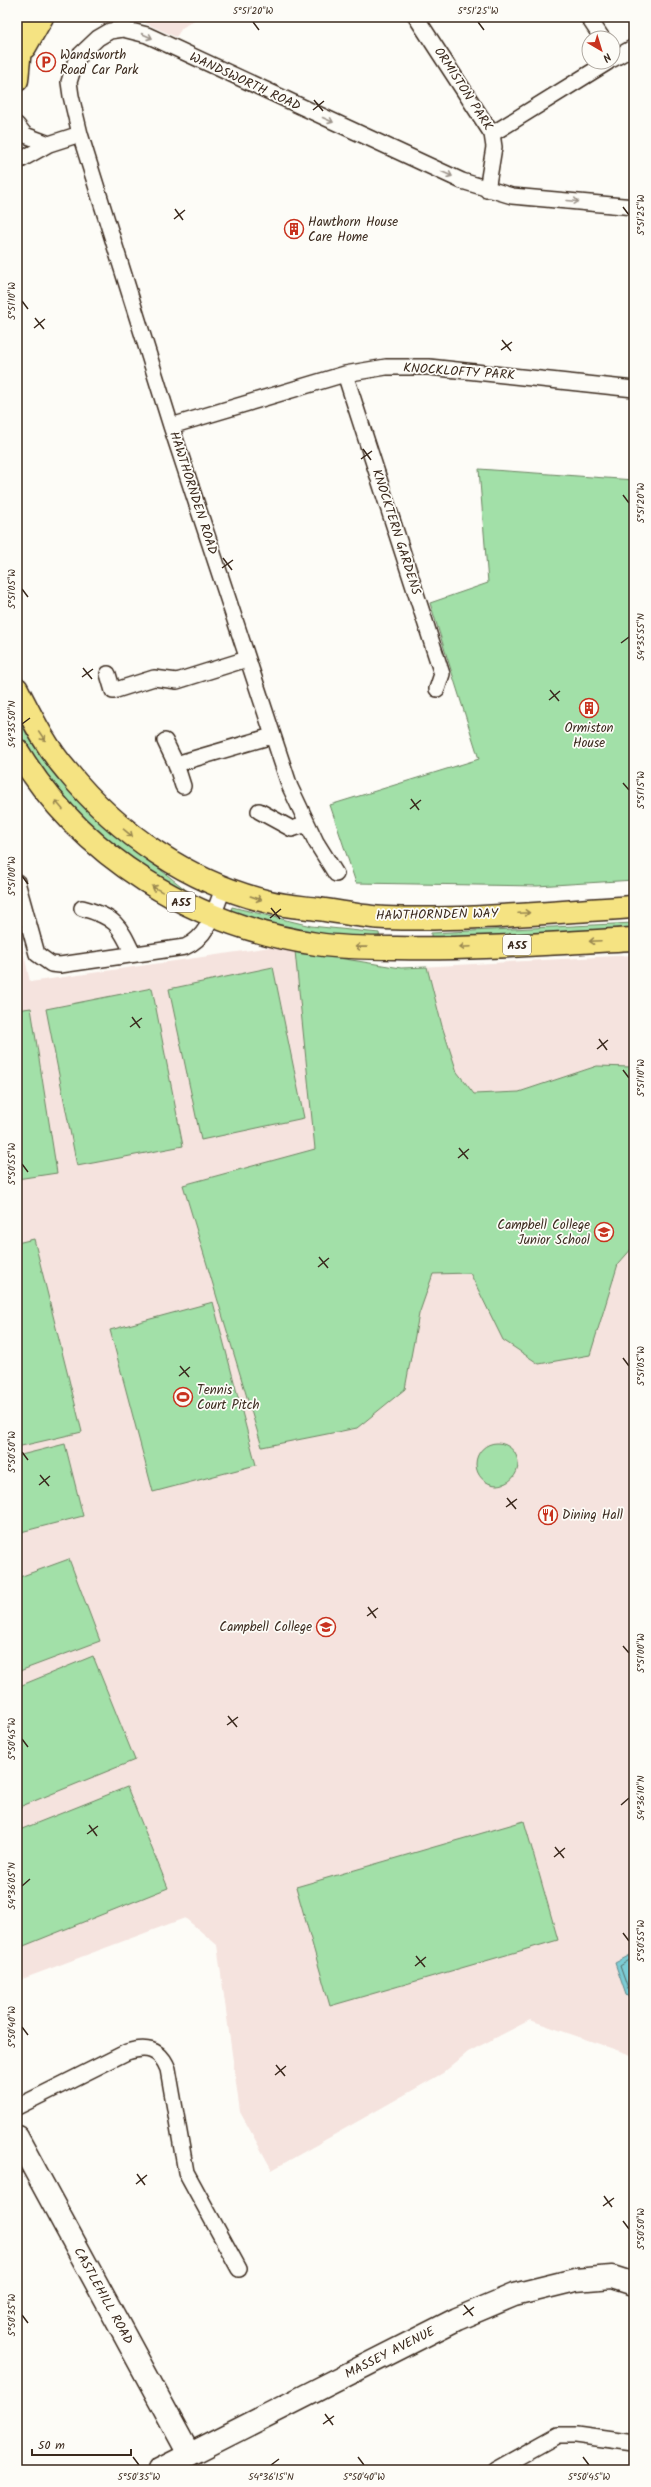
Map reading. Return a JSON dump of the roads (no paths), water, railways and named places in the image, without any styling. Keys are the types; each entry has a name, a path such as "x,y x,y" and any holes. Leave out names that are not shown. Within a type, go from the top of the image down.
{"highway":[{"path":"17,80 24,17"},
{"path":"20,58 42,17"},
{"name":"HAWTHORNDEN WAY","path":"17,690 40,733 66,771 88,796 130,834 159,854 196,876 269,902 386,918 439,918 634,907"},
{"name":"A55","path":"17,750 25,764 80,831 128,871 154,888 212,916 276,936 317,944 354,947 427,949 634,939"}],"street":[{"name":"ORMISTON PARK","path":"416,17 492,134 494,147 487,190"},
{"path":"588,17 597,30"},
{"name":"WANDSWORTH ROAD","path":"80,134 71,96 71,72 80,55 98,38 110,31 123,28 147,35 267,92 462,181 487,190 512,196 634,207"},
{"path":"621,54 634,47"},
{"path":"492,134 593,70"},
{"path":"17,125 26,135 49,144"},
{"path":"17,162 49,144 80,134"},
{"name":"HAWTHORNDEN ROAD","path":"80,134 171,426 272,736 290,787 307,824 336,874"},
{"name":"KNOCKLOFTY PARK","path":"171,426 345,374 386,367 429,367 634,389"},
{"name":"KNOCKTERN GARDENS","path":"345,374 442,674 437,689"},
{"path":"108,674 113,691 154,678 177,681 247,659"},
{"path":"176,764 272,736"},
{"path":"165,741 176,764 183,786"},
{"path":"259,811 292,829 307,824"},
{"path":"17,882 33,945 37,954 43,960 60,964 185,947 196,943 203,934 212,916 224,886"},
{"path":"82,908 106,916 121,928 133,954"},
{"path":"17,2107 127,2052 142,2048 150,2048 156,2052 164,2059 168,2069 186,2172 240,2269"},
{"name":"CASTLEHILL ROAD","path":"17,2137 189,2454"},
{"name":"MASSEY AVENUE","path":"159,2470 457,2319 514,2295 575,2280 612,2277 634,2284"},
{"path":"495,2470 558,2434 634,2443"}],"water":[{"path":"634,1953 634,2002 626,1995 615,1963"}],"place":[{"name":"Wandsworth Road Car Park","path":"46,62"},
{"name":"Hawthorn House Care Home","path":"294,229"},
{"name":"Ormiston House","path":"589,708"},
{"name":"Campbell College Junior School","path":"604,1232"},
{"name":"Tennis Court Pitch","path":"183,1397"},
{"name":"Dining Hall","path":"548,1515"},
{"name":"Campbell College","path":"326,1627"}]}
